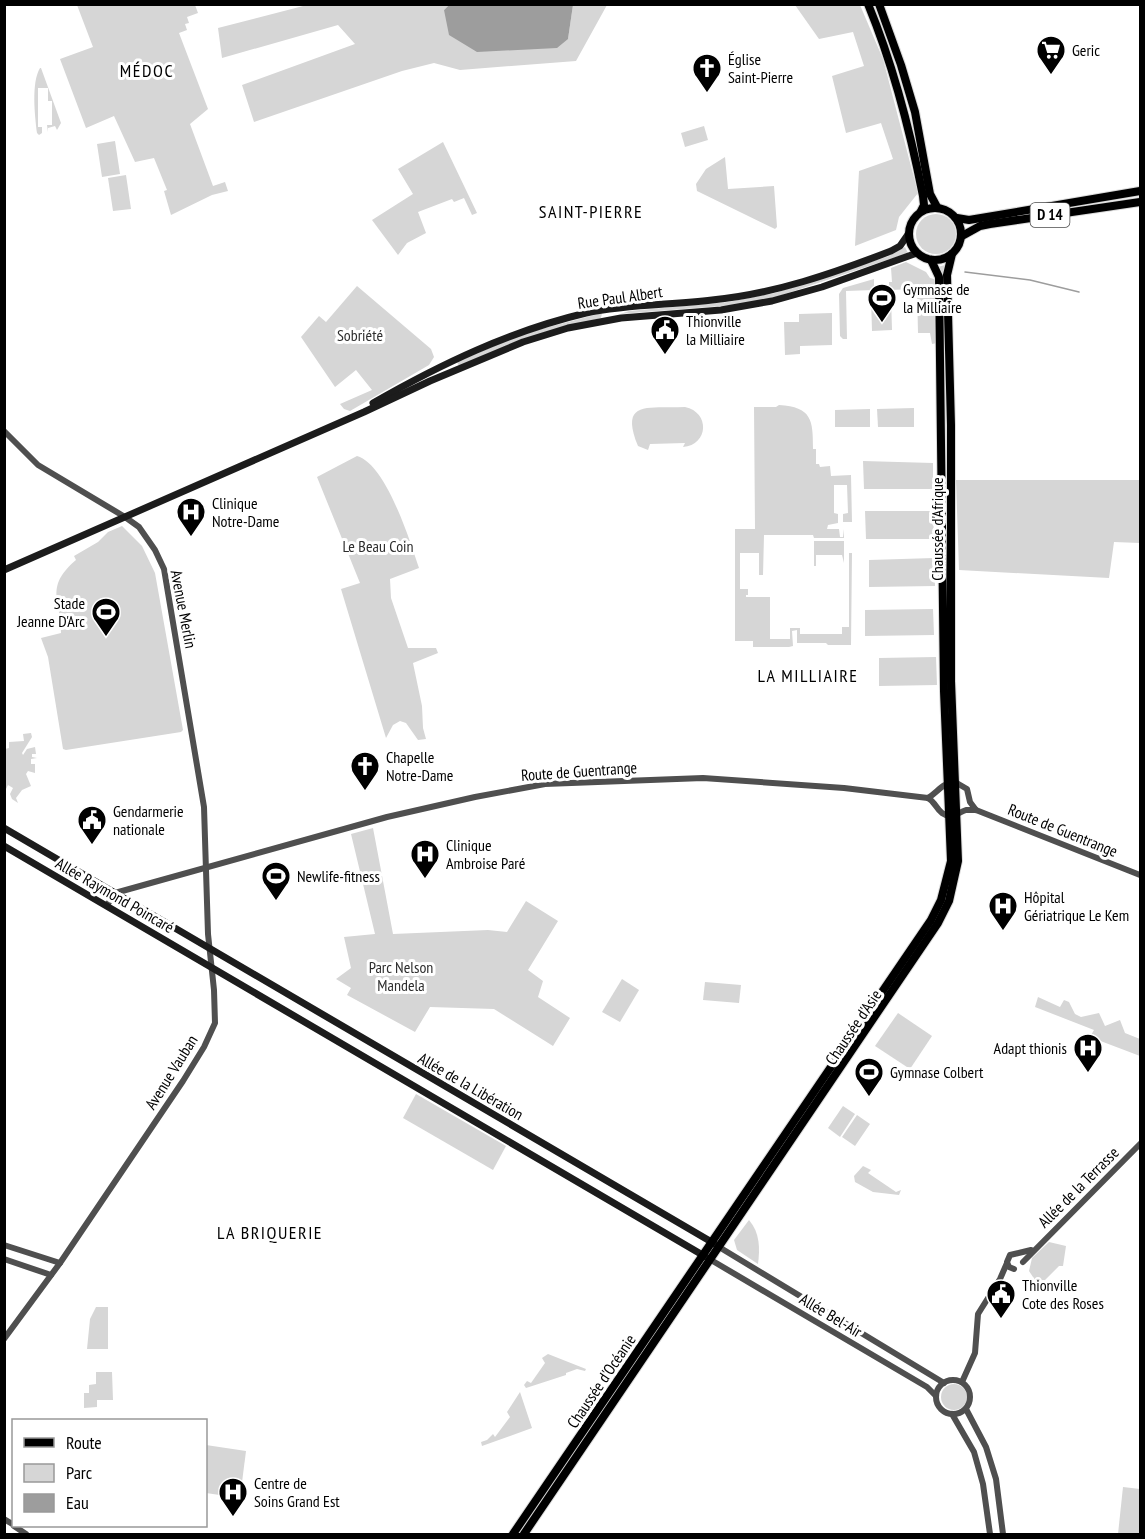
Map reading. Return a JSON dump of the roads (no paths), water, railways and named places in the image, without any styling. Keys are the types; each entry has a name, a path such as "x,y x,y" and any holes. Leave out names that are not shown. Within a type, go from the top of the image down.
{"main road":[{"path":"868,4 903,104 923,196 924,205 912,220 909,233 912,246 918,253 931,260 952,255 959,246 962,236 957,218 949,211 937,207 921,211"},
{"path":"879,4 915,112 930,194 937,207"},
{"name":"D 14","path":"957,218 969,220 1140,191"},
{"name":"D 14","path":"962,236 980,226 990,224 1140,202"},
{"name":"Rue Paul Albert","path":"343,420 426,373 519,332 587,313 620,307 713,300 759,293 798,283 891,251 900,246 909,233"},
{"name":"Rue Paul Albert","path":"4,570 499,351 545,335 621,318 721,310 772,301 918,253"},
{"name":"Chaussée d'Afrique","path":"952,255 947,275 951,425 952,803"},
{"name":"Chaussée d'Afrique","path":"931,260 939,277 944,681 952,782"},
{"name":"Chaussée d'Asie","path":"720,1247 938,923 949,902 958,861 952,803"},
{"name":"Chaussée d'Asie","path":"711,1242 931,920 948,878 953,816"},
{"name":"Allée Raymond Poincaré","path":"4,828 209,948"},
{"name":"Allée Raymond Poincaré","path":"4,846 212,967"},
{"name":"Allée de la Libération","path":"209,948 720,1247"},
{"name":"Allée de la Libération","path":"212,967 711,1260"},
{"name":"Chaussée d'Océanie","path":"513,1534 711,1242"},
{"name":"Chaussée d'Océanie","path":"524,1534 720,1247"}],"street":[{"name":"Avenue Merlin","path":"4,432 38,465 139,527 155,550 164,569 204,807 205,868"},
{"name":"Route de Guentrange","path":"114,893 408,812 475,796 545,784 703,778 844,788 928,798"},
{"path":"952,782 967,789 970,802 976,810 967,810 953,816 939,809 928,798 952,782"},
{"path":"935,803 936,793"},
{"path":"967,810 970,802"},
{"name":"Route de Guentrange","path":"976,810 1140,875"},
{"name":"Avenue Vauban","path":"4,1339 60,1263 204,1047 215,1023 205,868"},
{"path":"107,905 114,893"},
{"name":"Allée de la Terrasse","path":"1023,1262 1140,1144"},
{"path":"4,1245 60,1263"},
{"name":"Allée Bel-Air","path":"720,1247 944,1383"},
{"name":"Allée de la Terrasse","path":"1017,1253 1035,1248"},
{"path":"962,1382 975,1353 978,1314 1000,1279 1010,1255 1017,1253 1021,1256 1023,1262 1020,1268 1014,1269 1000,1279"},
{"path":"4,1259 51,1275"},
{"name":"Allée Bel-Air","path":"711,1260 927,1387 936,1396"},
{"path":"1007,1263 1014,1269"},
{"path":"952,1380 962,1382 970,1392 970,1401 961,1413 947,1413 938,1406 936,1396 938,1388 952,1380"},
{"path":"966,1409 986,1447 996,1479 1003,1534"},
{"path":"952,1414 974,1452 983,1484 990,1534"}],"water":[{"path":"449,5 573,5 568,39 557,48 477,52 449,35 444,10"}],"waterway":[{"path":"965,272 1030,280 1079,292"}],"place":[{"name":"Geric","path":"1051,76"},
{"name":"Église Saint-Pierre","path":"707,94"},
{"name":"Gymnase de la Milliaire","path":"882,324"},
{"name":"Thionville la Milliaire","path":"665,356"},
{"name":"Clinique Notre-Dame","path":"191,538"},
{"name":"Stade Jeanne D'Arc","path":"106,638"},
{"name":"Chapelle Notre-Dame","path":"365,792"},
{"name":"Gendarmerie nationale","path":"92,846"},
{"name":"Clinique Ambroise Paré","path":"425,880"},
{"name":"Newlife-fitness","path":"276,902"},
{"name":"Hôpital Gériatrique Le Kem","path":"1003,932"},
{"name":"Adapt thionis","path":"1088,1074"},
{"name":"Gymnase Colbert","path":"869,1098"},
{"name":"Thionville Cote des Roses","path":"1001,1320"},
{"name":"Centre de Soins Grand Est","path":"233,1518"}],"district":[{"name":"MÉDOC","path":"147,71"},
{"name":"SAINT-PIERRE","path":"591,212"},
{"name":"LA MILLIAIRE","path":"808,676"},
{"name":"LA BRIQUERIE","path":"270,1233"}],"park label":[{"name":"Sobriété","path":"360,335"},
{"name":"Le Beau Coin","path":"378,546"},
{"name":"Parc Nelson Mandela","path":"401,976"}]}
